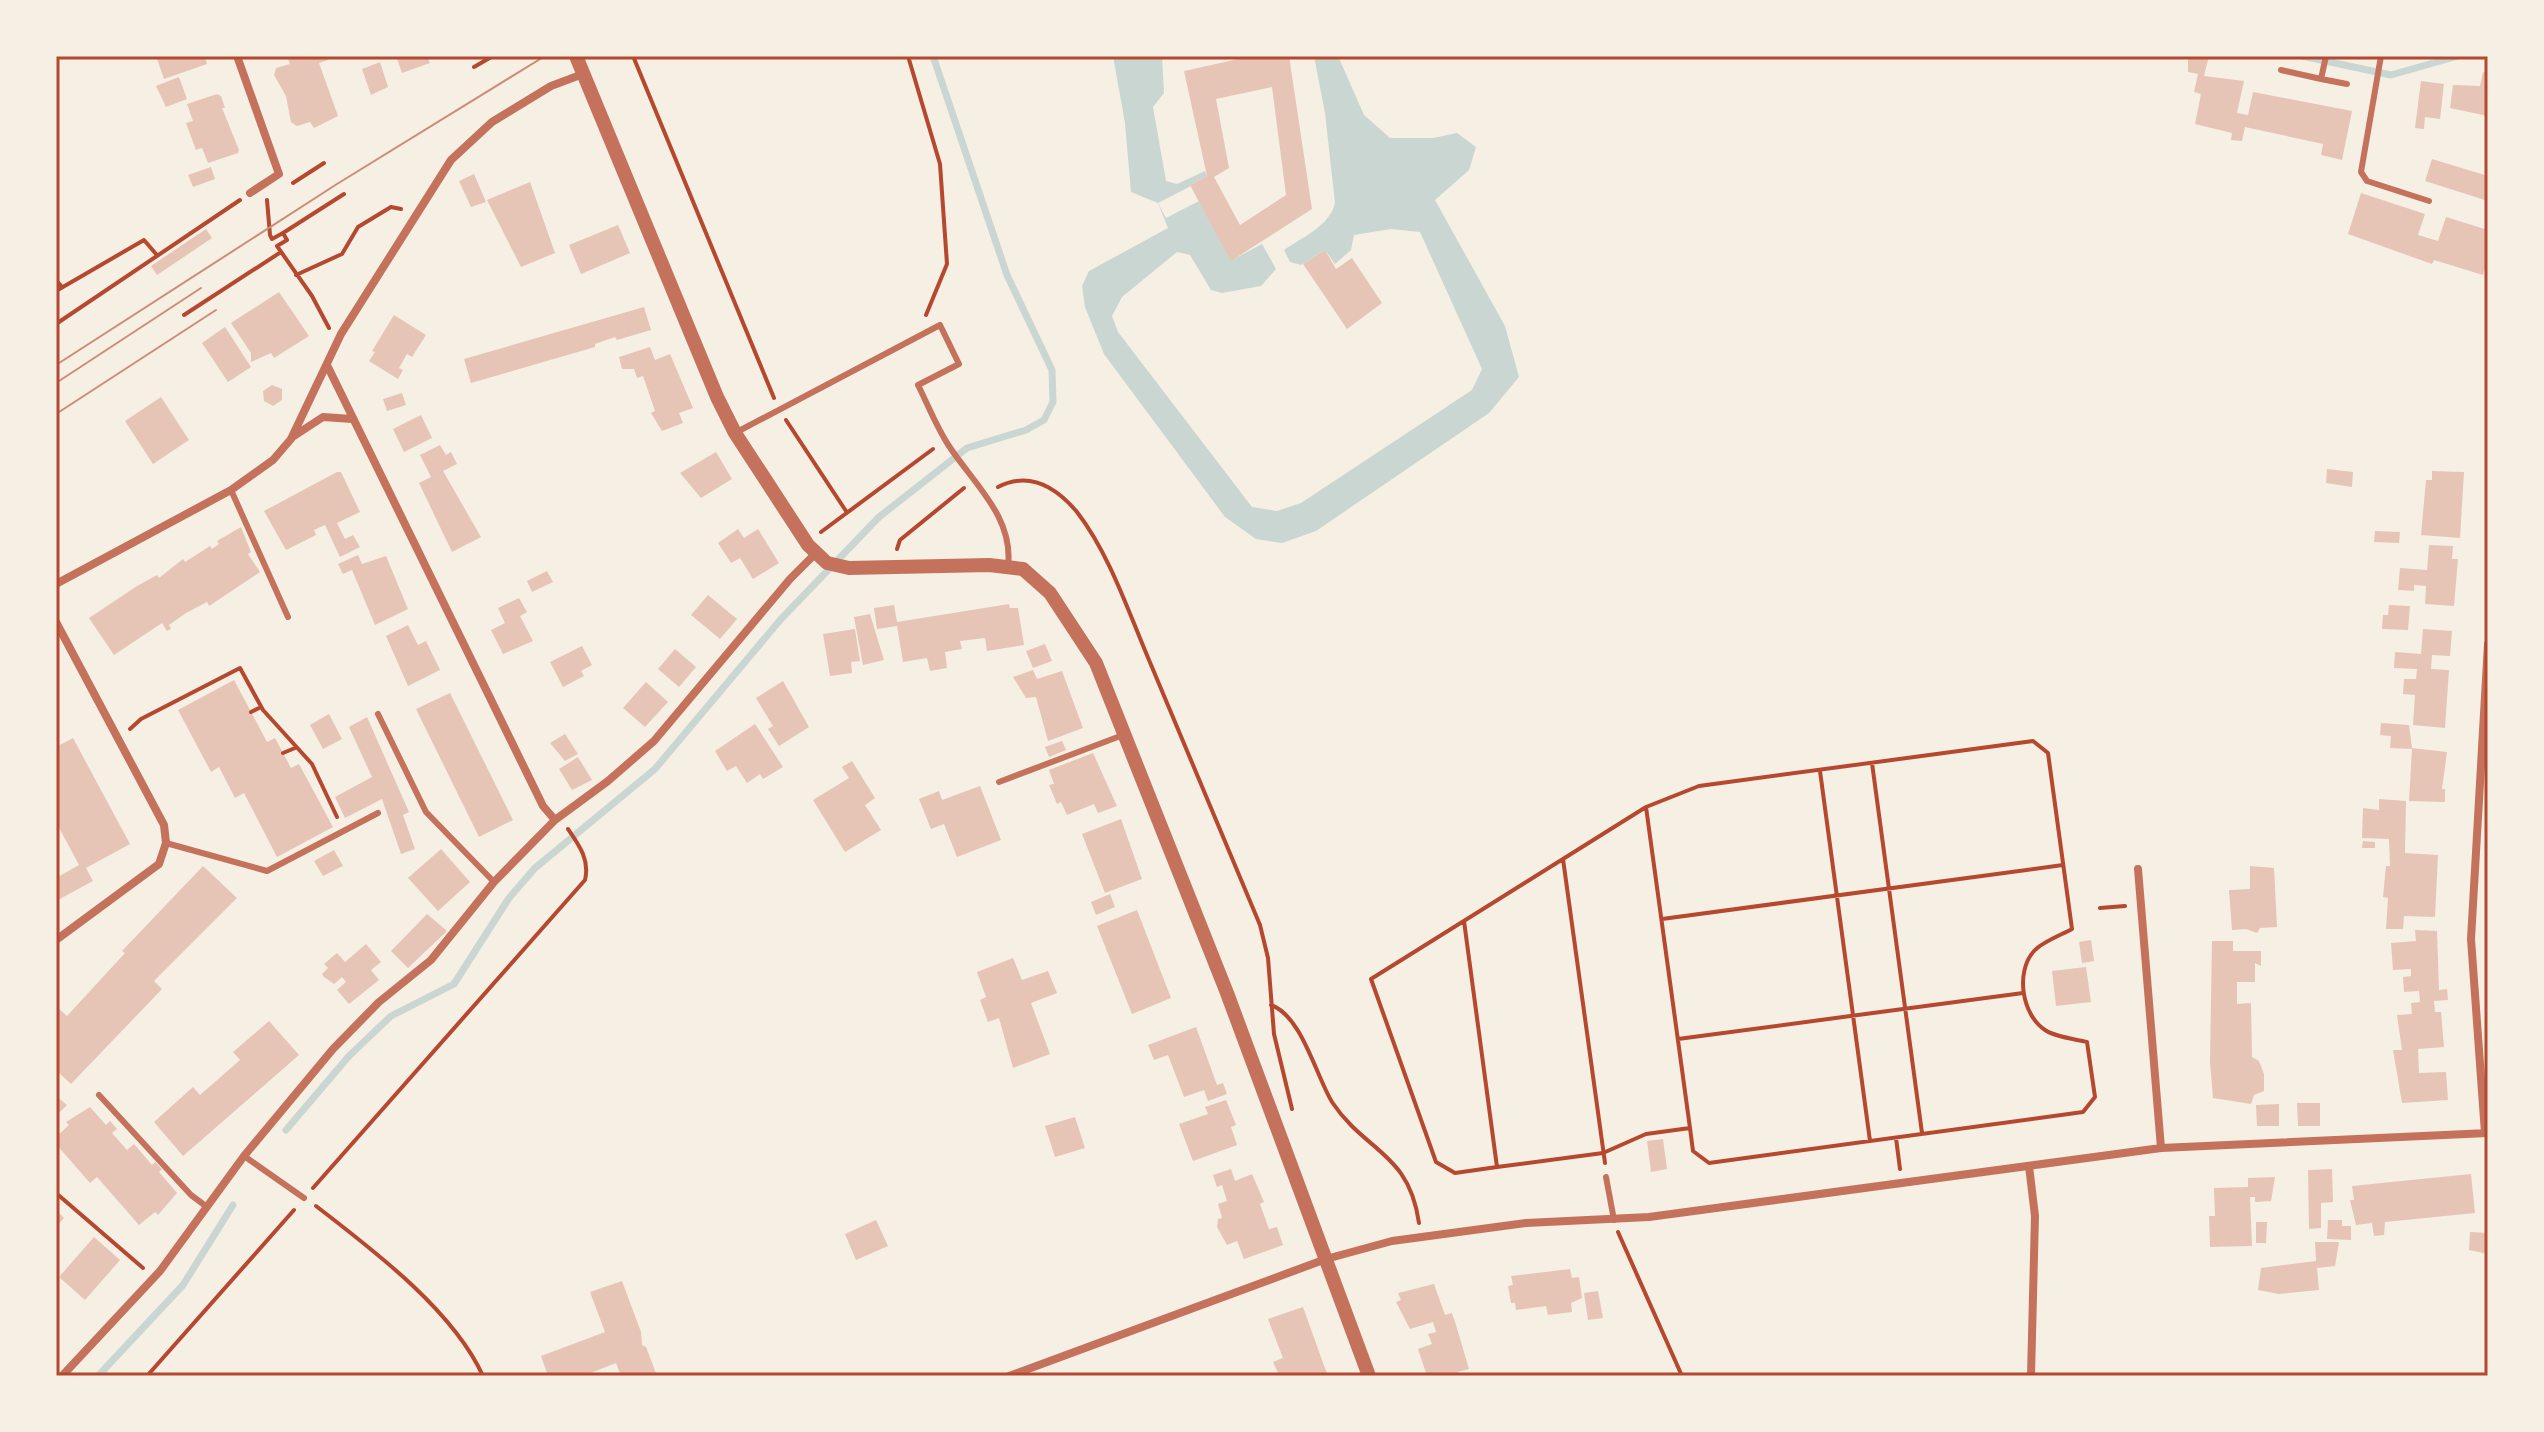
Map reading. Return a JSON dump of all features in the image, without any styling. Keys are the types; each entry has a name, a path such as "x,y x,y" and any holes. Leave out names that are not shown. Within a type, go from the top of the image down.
{"street":[{"path":"237,56 279,174 250,193"},
{"path":"576,56 735,433 823,557"},
{"path":"56,584 231,490 273,460 291,439 328,367 341,334 451,160 477,133 551,86 583,74"},
{"path":"328,367 543,806 555,820"},
{"path":"291,439 323,417 352,419"},
{"path":"62,1376 154,1278 244,1156 333,1049 441,949 494,882 555,820 608,781 654,741 790,579 823,557 890,567 1008,566 1038,578 1050,593 1096,663 1126,734 1369,1376"},
{"path":"56,622 164,825 166,843 159,864 56,940"},
{"path":"1009,1376 1363,1247 1526,1223 1614,1220 2161,1148 2486,1133 2471,939 2483,779 2488,644"},
{"path":"2138,869 2161,1148"},
{"path":"2029,1166 2035,1216 2031,1376"}],"lane":[{"path":"2321,79 2326,56"},
{"path":"2381,56 2361,172 2367,181 2429,201"},
{"path":"2281,70 2347,84"},
{"path":"735,433 940,325 959,364 918,385 948,444 985,493 1007,534 1008,566"},
{"path":"231,490 288,617"},
{"path":"378,714 426,812 494,882"},
{"path":"999,782 1126,734"},
{"path":"166,843 267,871 378,813"},
{"path":"99,1095 191,1195 207,1207"},
{"path":"244,1156 304,1198"},
{"path":"1606,1177 1614,1220"}],"path":[{"path":"474,67 493,56"},
{"path":"633,56 778,408 846,511"},
{"path":"908,56 940,164 947,264 918,336"},
{"path":"290,185 324,163"},
{"path":"56,324 250,193"},
{"path":"278,193 267,200 272,239 344,194"},
{"path":"296,275 342,254 358,227 391,207 414,216"},
{"path":"283,233 287,240 277,246 328,327 341,334"},
{"path":"56,291 144,240 156,254"},
{"path":"184,315 281,252"},
{"path":"56,280 62,287"},
{"path":"823,557 846,511 948,444"},
{"path":"890,567 900,540 975,479"},
{"path":"985,493 1011,480 1027,479 1042,483 1076,512 1111,571 1260,925 1268,958 1271,1005 1292,1111"},
{"path":"118,737 141,719 240,668 261,707 312,764 344,831"},
{"path":"251,712 261,707"},
{"path":"1646,807 1662,919 1690,1128 1693,1151 1709,1163 2083,1112 2095,1097 2087,1042 2045,1031 2030,1014 2023,993 2024,971 2034,951 2072,929 2048,753 2033,741 1699,786 1646,807 1371,979 1436,1162 1455,1173 1603,1153 1646,1134 1690,1128"},
{"path":"283,753 295,748"},
{"path":"1872,763 1922,1134"},
{"path":"1820,770 1870,1141"},
{"path":"315,795 324,789"},
{"path":"147,1376 585,880 588,869 570,831"},
{"path":"1563,859 1606,1177"},
{"path":"1662,919 2063,865"},
{"path":"2100,908 2141,904"},
{"path":"1464,921 1497,1167"},
{"path":"1678,1039 2023,993"},
{"path":"1271,1005 1279,1008 1296,1030 1333,1102 1364,1135 1388,1154 1407,1181 1416,1206 1421,1238"},
{"path":"1896,1138 1899,1155"},
{"path":"56,1193 154,1278"},
{"path":"304,1198 378,1255 446,1320 483,1376"},
{"path":"1614,1220 1682,1376"}],"shaded area":[{"path":"1113,56 1162,56 1164,93 1153,107 1166,181 1177,184 1205,171 1207,176 1190,185 1232,260 1262,244 1276,269 1261,286 1222,293 1211,290 1190,255 1177,252 1122,297 1112,316 1118,332 1252,507 1277,511 1301,503 1472,390 1482,369 1420,232 1391,229 1354,235 1351,250 1335,264 1325,250 1301,265 1290,262 1284,250 1321,225 1335,203 1325,113 1314,56 1338,56 1364,115 1390,138 1433,138 1457,133 1476,147 1469,170 1435,200 1505,326 1519,377 1489,413 1316,531 1282,543 1256,539 1225,517 1104,354 1085,307 1082,286 1089,271 1168,228 1158,203 1131,192 1125,123"}],"pier":[{"path":"1191,186 1199,201 1166,218 1158,203"}],"building":[{"path":"156,56 205,56 207,64 164,79"},
{"path":"295,56 327,56 328,60 319,63 338,116 314,128 310,122 297,126 291,122 286,96 274,75 276,68 290,64 288,59"},
{"path":"396,56 427,56 430,63 402,73"},
{"path":"1252,56 1289,56 1312,209 1231,261 1190,185 1207,176 1184,71","holes":["1272,87 1286,195 1240,225 1214,177 1229,168 1216,99"]},
{"path":"2188,56 2209,56 2204,76 2244,81 2237,113 2248,115 2253,92 2352,111 2342,160 2321,155 2323,144 2245,127 2242,141 2231,140 2232,133 2195,124 2201,94 2194,92 2198,74 2188,72"},
{"path":"380,62 388,87 371,95 362,69"},
{"path":"2483,72 2488,73 2488,116 2450,108 2453,85 2480,86"},
{"path":"179,77 187,99 166,107 156,86"},
{"path":"2421,81 2444,84 2440,119 2425,117 2424,129 2415,128"},
{"path":"217,94 221,96 225,108 222,108 239,150 208,163 202,148 196,150 186,123 193,121 187,104"},
{"path":"2432,159 2488,176 2488,201 2425,181"},
{"path":"211,167 215,179 193,187 188,175"},
{"path":"474,174 486,202 471,207 459,181"},
{"path":"530,182 555,253 521,267 487,200"},
{"path":"2361,193 2425,214 2418,235 2438,241 2446,217 2488,230 2488,259 2483,275 2434,260 2432,264 2348,234"},
{"path":"618,225 630,253 581,274 569,245"},
{"path":"206,229 212,238 157,275 151,266"},
{"path":"1325,250 1336,269 1352,258 1382,303 1347,329 1303,264"},
{"path":"279,292 309,336 274,358 271,353 251,362 251,353 231,323"},
{"path":"644,307 651,330 617,340 615,337 595,344 595,347 471,383 464,359"},
{"path":"394,315 426,335 412,357 407,354 399,368 403,370 398,379 369,361"},
{"path":"225,327 251,367 228,382 202,343"},
{"path":"650,347 655,360 670,354 693,408 679,413 683,423 662,431 651,413 655,411 643,376 637,378 634,369 622,369 619,357"},
{"path":"272,385 282,389 282,400 273,406 264,401 263,391"},
{"path":"402,393 406,405 387,411 383,399"},
{"path":"161,397 189,440 153,464 125,421"},
{"path":"421,415 432,438 404,452 393,429"},
{"path":"440,445 446,455 451,452 457,464 443,471 481,537 452,552 419,483 431,477 420,455"},
{"path":"716,452 732,479 701,498 680,473"},
{"path":"2327,469 2353,472 2352,487 2326,483"},
{"path":"2432,471 2464,472 2460,538 2421,535 2426,480 2432,480"},
{"path":"341,472 360,512 337,523 345,539 353,535 360,547 340,557 325,525 314,530 316,535 286,550 264,511"},
{"path":"241,527 251,552 248,554 260,572 209,606 207,602 186,613 169,625 171,629 167,631 162,623 114,655 89,618 137,586 157,575 159,578 183,559 185,562 210,546 212,549 219,544 217,541"},
{"path":"738,529 744,538 758,529 779,563 753,579 740,558 731,563 718,543"},
{"path":"2375,531 2400,532 2399,543 2374,542"},
{"path":"2429,545 2453,546 2452,559 2458,559 2454,606 2425,604 2426,586 2414,585 2414,591 2398,590 2400,568 2427,570"},
{"path":"358,555 362,564 386,556 408,609 375,625 352,570 343,574 338,564"},
{"path":"547,571 553,582 532,592 527,581"},
{"path":"708,595 737,619 720,639 691,615"},
{"path":"519,598 527,612 520,616 533,641 503,654 491,630 505,623 498,608"},
{"path":"1009,604 1010,608 1018,608 1024,645 987,651 985,638 960,641 962,649 945,652 947,668 930,671 927,658 903,662 897,626 877,629 874,608 894,605 897,622"},
{"path":"2389,605 2410,606 2408,630 2382,629 2383,615 2388,615"},
{"path":"870,614 884,660 863,665 854,617"},
{"path":"408,625 418,645 426,641 440,670 408,686 386,636"},
{"path":"855,629 860,661 851,662 852,673 830,676 823,634"},
{"path":"2423,629 2452,631 2450,656 2432,655 2431,669 2449,670 2445,728 2413,725 2415,695 2403,694 2404,679 2416,679 2417,669 2394,668 2395,652 2421,654"},
{"path":"1045,644 1052,661 1033,668 1026,651"},
{"path":"582,646 592,665 581,671 584,676 563,687 550,662"},
{"path":"675,649 696,667 679,687 658,669"},
{"path":"1033,670 1037,679 1062,671 1083,728 1048,741 1036,697 1026,698 1013,677"},
{"path":"234,680 267,742 275,738 291,768 299,764 333,827 277,857 244,793 235,798 219,767 211,772 178,710"},
{"path":"783,681 809,727 779,746 768,729 773,726 756,698"},
{"path":"646,682 668,702 645,727 623,708"},
{"path":"450,693 513,820 479,837 416,709"},
{"path":"329,714 342,739 323,749 310,725"},
{"path":"367,717 409,812 403,815 415,849 401,854 382,799 345,818 335,797 372,777 349,727"},
{"path":"2381,723 2409,725 2412,748 2447,752 2442,789 2445,789 2445,802 2409,801 2412,749 2390,748 2391,736 2380,735"},
{"path":"755,724 783,767 763,779 760,774 747,783 736,766 727,771 715,751"},
{"path":"565,734 578,754 565,761 550,743"},
{"path":"73,738 130,844 86,868 93,881 56,901 56,878 79,865 56,822 56,747"},
{"path":"1062,741 1066,750 1049,757 1045,747"},
{"path":"1093,753 1117,806 1098,813 1094,804 1067,815 1061,802 1057,804 1049,785 1054,784 1049,770"},
{"path":"578,757 592,780 572,790 559,769"},
{"path":"852,761 875,798 865,805 881,830 845,852 813,800 849,778 842,767"},
{"path":"980,786 1001,840 957,857 944,824 931,829 919,799 939,791 942,800"},
{"path":"2379,799 2406,801 2405,853 2438,855 2435,917 2404,916 2403,929 2386,929 2388,898 2383,897 2386,866 2390,866 2389,839 2362,838 2363,808 2379,810"},
{"path":"1121,819 1142,879 1105,893 1082,834"},
{"path":"2363,841 2375,842 2375,848 2362,848"},
{"path":"441,849 470,882 438,911 408,878"},
{"path":"334,850 343,866 323,876 314,861"},
{"path":"203,866 237,898 154,981 162,989 71,1084 56,1070 56,1006 67,1016 125,953 122,951"},
{"path":"2250,866 2274,868 2277,927 2260,928 2257,933 2246,929 2232,930 2229,890 2250,889"},
{"path":"1110,894 1115,907 1096,915 1091,902"},
{"path":"1137,910 1171,998 1132,1014 1097,926"},
{"path":"427,914 447,931 408,968 391,951"},
{"path":"2415,930 2437,931 2439,990 2447,989 2448,1000 2434,1001 2435,1012 2441,1012 2444,1047 2418,1049 2419,1073 2446,1072 2448,1100 2402,1103 2393,1050 2402,1050 2397,1015 2412,1014 2411,1003 2420,1002 2419,991 2404,992 2403,977 2411,976 2411,969 2393,970 2391,943 2416,941"},
{"path":"2091,940 2094,961 2082,963 2079,942"},
{"path":"2212,941 2233,941 2233,951 2261,951 2261,966 2255,963 2255,982 2237,982 2237,1004 2251,1003 2252,1057 2259,1061 2264,1074 2264,1091 2254,1095 2251,1104 2213,1098 2210,1061"},
{"path":"366,944 381,962 371,970 379,980 349,1004 337,990 346,982 342,977 334,984 324,977 322,974 328,968 324,964 337,953 345,962"},
{"path":"1013,958 1022,980 1048,971 1057,993 1031,1003 1050,1054 1013,1068 999,1018 988,1022 980,1000 986,997 977,972"},
{"path":"2086,967 2091,1002 2056,1006 2052,971"},
{"path":"269,1021 299,1055 183,1156 154,1122 193,1087 200,1095 240,1060 233,1052"},
{"path":"1196,1027 1217,1085 1223,1083 1227,1094 1208,1101 1204,1090 1184,1097 1168,1055 1154,1060 1148,1045"},
{"path":"56,1096 67,1105 56,1116"},
{"path":"1226,1100 1236,1125 1231,1127 1237,1145 1193,1161 1179,1124 1208,1114 1205,1107"},
{"path":"2297,1103 2320,1103 2320,1126 2298,1126"},
{"path":"2279,1104 2279,1126 2257,1126 2256,1105"},
{"path":"90,1107 106,1125 110,1121 117,1129 112,1133 127,1150 134,1144 152,1165 155,1162 162,1169 159,1172 177,1193 158,1215 155,1212 139,1225 97,1177 90,1183 56,1144 56,1137 69,1125 66,1122"},
{"path":"1075,1117 1085,1148 1055,1157 1045,1126"},
{"path":"1663,1139 1667,1169 1651,1172 1647,1141"},
{"path":"1231,1169 1235,1181 1252,1174 1264,1202 1260,1204 1269,1229 1277,1227 1283,1245 1244,1259 1237,1241 1227,1245 1217,1227 1218,1219 1222,1218 1218,1204 1227,1201 1222,1185 1217,1187 1213,1175"},
{"path":"2332,1169 2333,1202 2321,1203 2321,1228 2309,1229 2308,1170"},
{"path":"2471,1174 2475,1213 2385,1222 2384,1235 2374,1236 2372,1223 2356,1225 2350,1200 2354,1200 2352,1186"},
{"path":"2275,1177 2271,1201 2255,1202 2255,1197 2250,1197 2252,1246 2210,1247 2209,1216 2215,1216 2214,1188 2248,1187 2248,1178"},
{"path":"56,1210 64,1218 56,1227"},
{"path":"876,1220 888,1246 856,1260 845,1234"},
{"path":"2328,1220 2342,1220 2342,1226 2351,1226 2351,1240 2327,1239"},
{"path":"2256,1222 2267,1222 2266,1243 2256,1243"},
{"path":"2470,1232 2488,1233 2488,1254 2469,1250"},
{"path":"94,1237 120,1260 85,1300 59,1277"},
{"path":"2315,1242 2339,1242 2335,1266 2317,1268 2319,1290 2279,1294 2258,1290 2261,1268 2316,1261"},
{"path":"1570,1269 1572,1278 1579,1277 1582,1298 1571,1303 1572,1312 1548,1315 1546,1306 1516,1310 1515,1303 1511,1303 1508,1286 1513,1285 1511,1276"},
{"path":"622,1281 641,1332 642,1345 646,1347 657,1376 621,1376 616,1363 583,1376 548,1376 541,1356 605,1332 590,1292"},
{"path":"1434,1284 1445,1315 1452,1313 1469,1369 1458,1372 1460,1376 1427,1376 1418,1349 1432,1344 1428,1334 1436,1332 1433,1322 1410,1329 1396,1302 1401,1300 1398,1293"},
{"path":"1598,1291 1603,1318 1588,1320 1584,1293"},
{"path":"1303,1307 1328,1376 1279,1375 1273,1362 1283,1358 1268,1319"}],"waterway":[{"path":"286,1130 349,1056 391,1016 454,984 509,898 535,868 655,769 781,619 879,517 967,448 1026,430 1044,420 1053,402 1052,370 1007,275 933,56"},
{"path":"2302,56 2391,75 2458,56"},
{"path":"98,1376 183,1285 233,1205"}],"tram line":[{"path":"56,365 337,184 545,56"},
{"path":"56,383 201,288"},
{"path":"56,414 216,310"}]}
